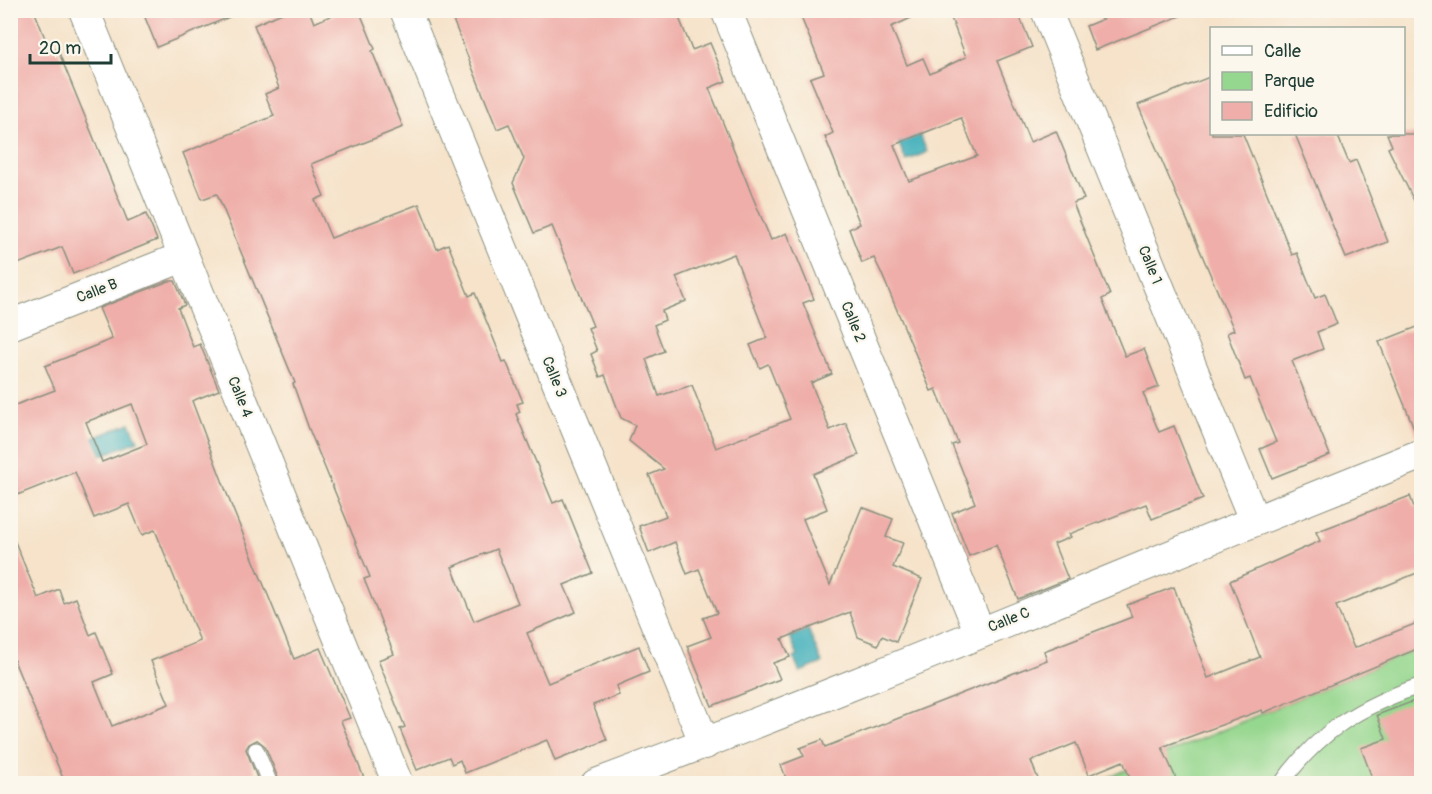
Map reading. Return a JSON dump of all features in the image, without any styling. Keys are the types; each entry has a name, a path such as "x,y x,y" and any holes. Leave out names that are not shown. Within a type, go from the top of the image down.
{"street":[{"name":"Calle 4","path":"84,10 398,783"},
{"name":"Calle 3","path":"405,10 705,744"},
{"name":"Calle 2","path":"726,10 980,633"},
{"name":"Calle 1","path":"1046,10 1254,520"},
{"name":"Calle B","path":"10,324 183,257"},
{"name":"Calle C","path":"596,783 705,744 1254,520 1422,454"}],"lane":[{"path":"1281,783 1304,753 1345,720 1374,703 1422,685"},
{"path":"256,750 270,783"}],"green space":[{"path":"1421,647 1421,783 1093,784"}],"water":[{"path":"914,120 927,152 906,161 893,129"},
{"path":"130,423 138,441 102,455 94,438"},
{"path":"808,629 822,663 800,672 794,658 798,656 790,637"}],"building":[{"path":"10,10 34,10 50,51 57,48 128,222 146,214 157,240 73,274 62,247 10,267"},
{"path":"142,10 244,10 244,11 157,47"},
{"path":"289,10 309,10 314,23 344,10 359,10 375,49 372,51 403,127 311,164 324,196 315,200 331,238 419,204 437,249 448,244 469,296 475,293 503,362 506,361 523,402 517,404 520,412 516,414 553,503 563,499 593,573 564,585 576,612 527,633 548,683 639,646 649,672 616,686 619,695 593,705 607,740 555,761 547,740 465,773 460,760 452,764 449,757 417,770 400,729 405,727 378,660 394,654 364,579 370,577 309,429 293,384 295,383 217,194 202,199 183,153 274,116 265,94 279,88 254,25","holes":["496,549 518,603 474,621 452,567"]},
{"path":"449,10 676,10 692,50 710,43 726,81 709,88 754,200 771,240 787,233 814,299 803,303 832,374 811,383 830,430 846,423 859,455 813,474 827,509 803,519 830,585 862,507 893,519 886,537 903,543 893,567 922,579 896,642 882,636 878,645 858,637 850,612 782,639 790,657 773,663 780,679 712,706 687,646 711,637 703,618 717,613 699,569 687,574 675,542 649,553 639,526 666,516 649,475 664,469 629,441 635,425 621,418 605,375 600,377 591,354 597,351 588,328 593,326 552,226 534,233 513,183 524,159 509,124 497,129","holes":["734,254 767,338 750,345 760,368 768,364 790,419 716,448 692,385 659,396 646,359 664,351 654,325 665,320 662,311 686,301 676,277"]},
{"path":"798,10 929,10 891,27 907,65 923,58 930,74 966,57 948,10 1017,10 1032,47 997,61 1030,142 1056,131 1084,199 1073,203 1110,295 1102,299 1125,356 1144,349 1159,387 1143,393 1159,432 1174,426 1203,499 1152,519 1146,504 1069,534 1071,537 1054,544 1068,579 1018,599 996,545 969,556 952,513 975,503 952,445 958,443 936,389 931,391 874,258 862,263 849,229 860,224 825,137 833,133 810,78 824,73","holes":["961,118 977,156 909,181 894,145"]},
{"path":"1125,10 1190,10 1190,12 1095,50 1086,26"},
{"path":"1210,77 1210,135 1243,135 1292,255 1297,253 1315,298 1325,294 1337,324 1317,332 1323,349 1292,361 1330,455 1272,478 1260,449 1276,442 1250,378 1245,380 1227,333 1234,330 1138,105"},
{"path":"1422,134 1422,217 1388,148 1392,146 1387,135"},
{"path":"1295,135 1337,135 1349,163 1356,160 1388,242 1346,258"},
{"path":"169,281 175,281 185,305 178,308 193,347 200,344 219,390 192,401 232,507 294,659 320,648 350,718 341,721 366,783 280,783 265,746 257,740 249,744 246,749 259,783 65,783 10,651 11,532 38,598 59,589 64,603 76,598 90,635 96,632 113,674 94,682 112,726 169,704 151,661 200,641 155,530 142,535 129,504 94,518 75,472 10,498 10,407 55,390 45,366 112,339 99,308","holes":["132,404 147,444 102,462 86,422"]},
{"path":"1422,325 1422,437 1418,438 1379,342"},
{"path":"1410,496 1414,507 1422,504 1422,571 1336,606 1354,648 1422,621 1422,647 1263,713 1262,710 1162,747 1178,783 1132,783 1123,761 1089,775 1076,743 1031,761 1038,779 1026,783 788,783 781,765 804,756 800,748 822,740 825,747 1047,660 1044,651 1132,617 1127,605 1174,587 1208,678 1260,657 1230,581 1320,541 1316,532"},
{"path":"1422,698 1422,783 1374,783 1361,748 1386,739 1377,715"}]}
